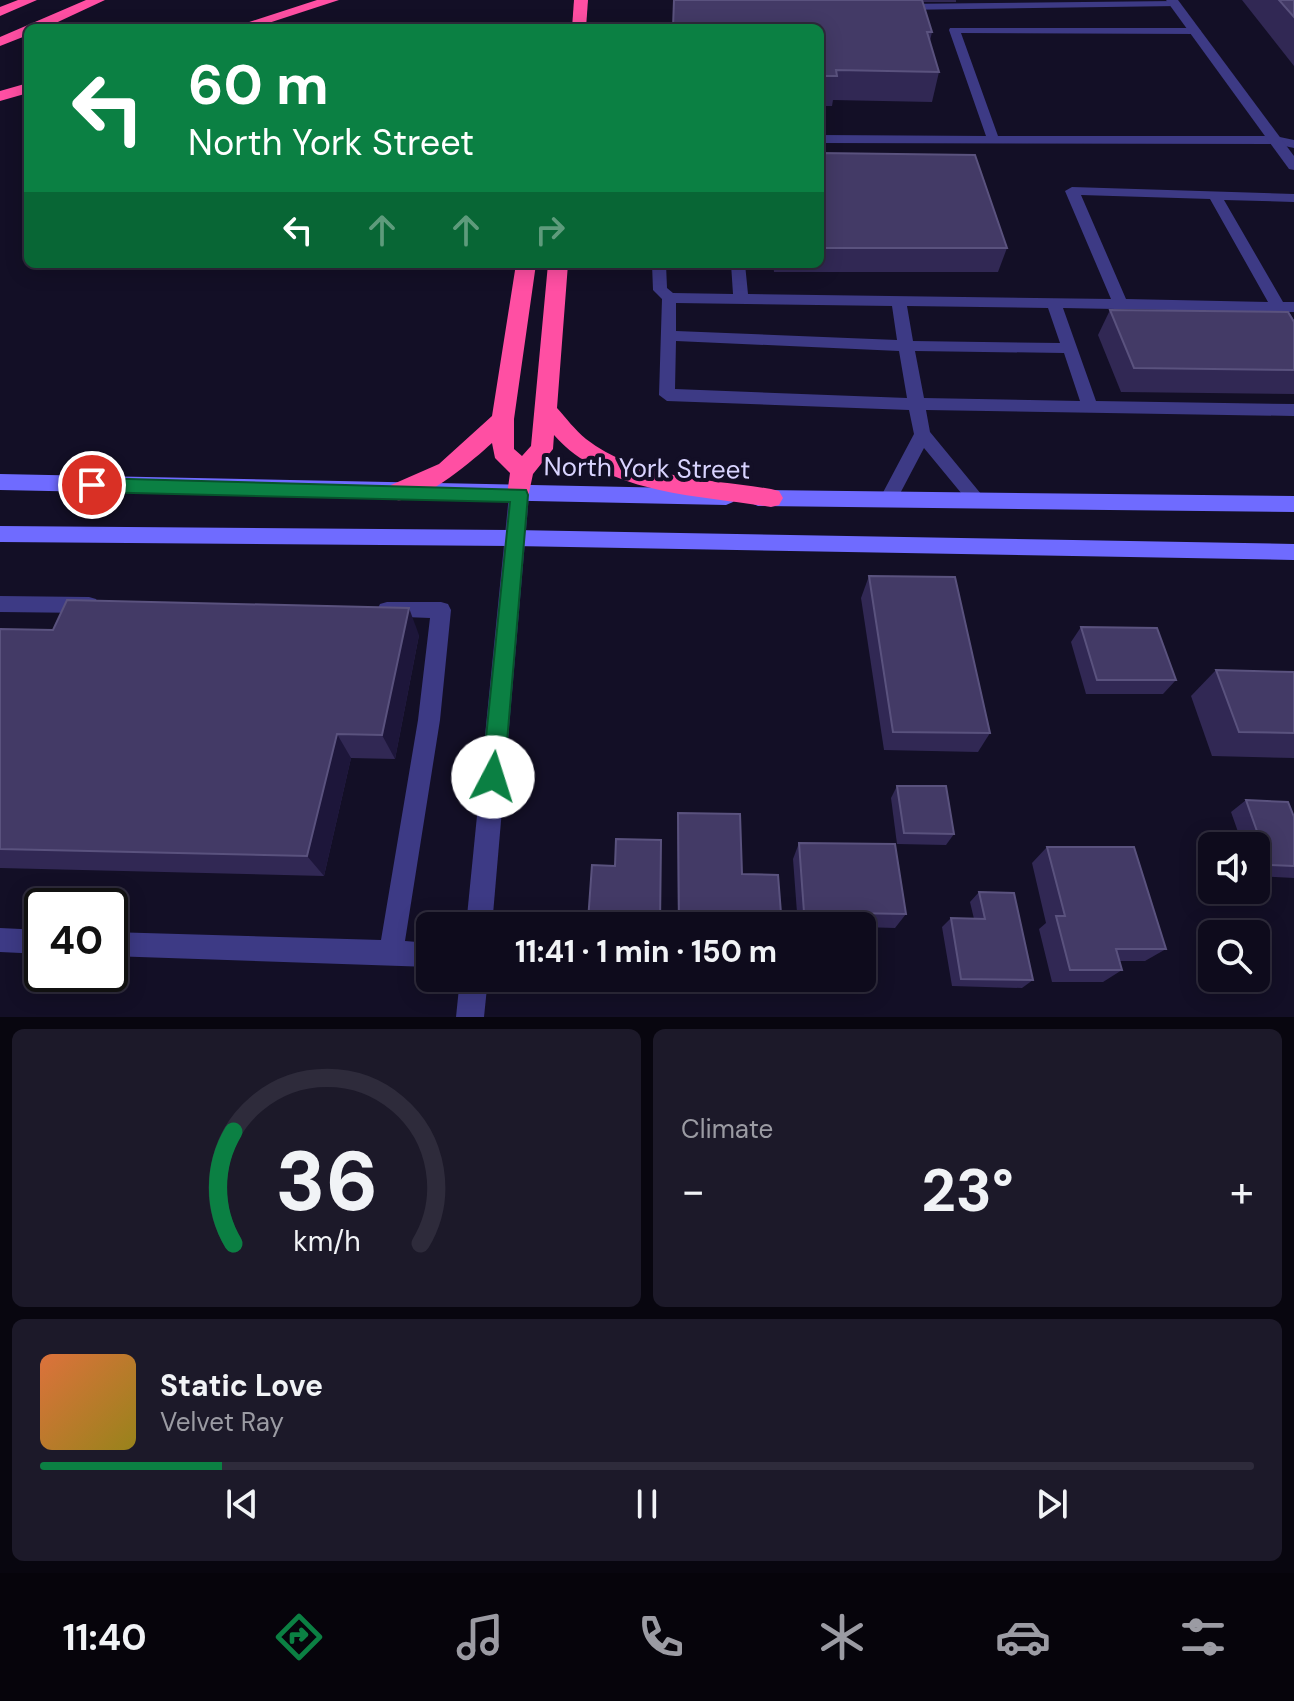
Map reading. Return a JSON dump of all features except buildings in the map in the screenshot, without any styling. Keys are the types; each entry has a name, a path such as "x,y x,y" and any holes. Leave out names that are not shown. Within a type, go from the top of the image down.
{"highway":[{"path":"0,12 30,0"},
{"path":"42,24 98,0"},
{"path":"251,24 332,0"},
{"path":"579,24 581,0"},
{"path":"0,42 24,32"},
{"path":"0,96 24,89"},
{"path":"525,268 503,419 503,452 520,483 542,449 558,268"},
{"path":"545,409 579,446 610,464 664,483 716,487 771,498"},
{"path":"399,492 447,470 503,419"}],"main road":[{"name":"North York Street","path":"0,482 399,492 520,483 771,498 1294,504"},
{"path":"0,534 514,538 1294,552"}],"street":[{"path":"1174,2 1294,166"},
{"path":"480,912 520,483"},
{"path":"470,1017 473,992"}],"lane":[{"path":"886,7 1174,2"},
{"path":"994,141 954,30 1196,31"},
{"path":"824,139 1275,140 1294,144"},
{"path":"1121,304 1072,191 1294,198"},
{"path":"1214,195 1286,307 1294,333"},
{"path":"659,268 660,290 669,298 1286,307"},
{"path":"738,268 741,298"},
{"path":"669,298 667,395 917,404 1294,410"},
{"path":"898,300 922,434 977,500"},
{"path":"1054,303 1090,407"},
{"path":"670,336 906,346 1069,348"},
{"path":"888,500 922,434"},
{"path":"0,604 110,606"},
{"path":"363,609 441,610 429,720 391,953"},
{"path":"0,940 24,941"},
{"path":"128,945 416,954"}],"route":[{"path":"92,485 519,495 493,777"}]}
